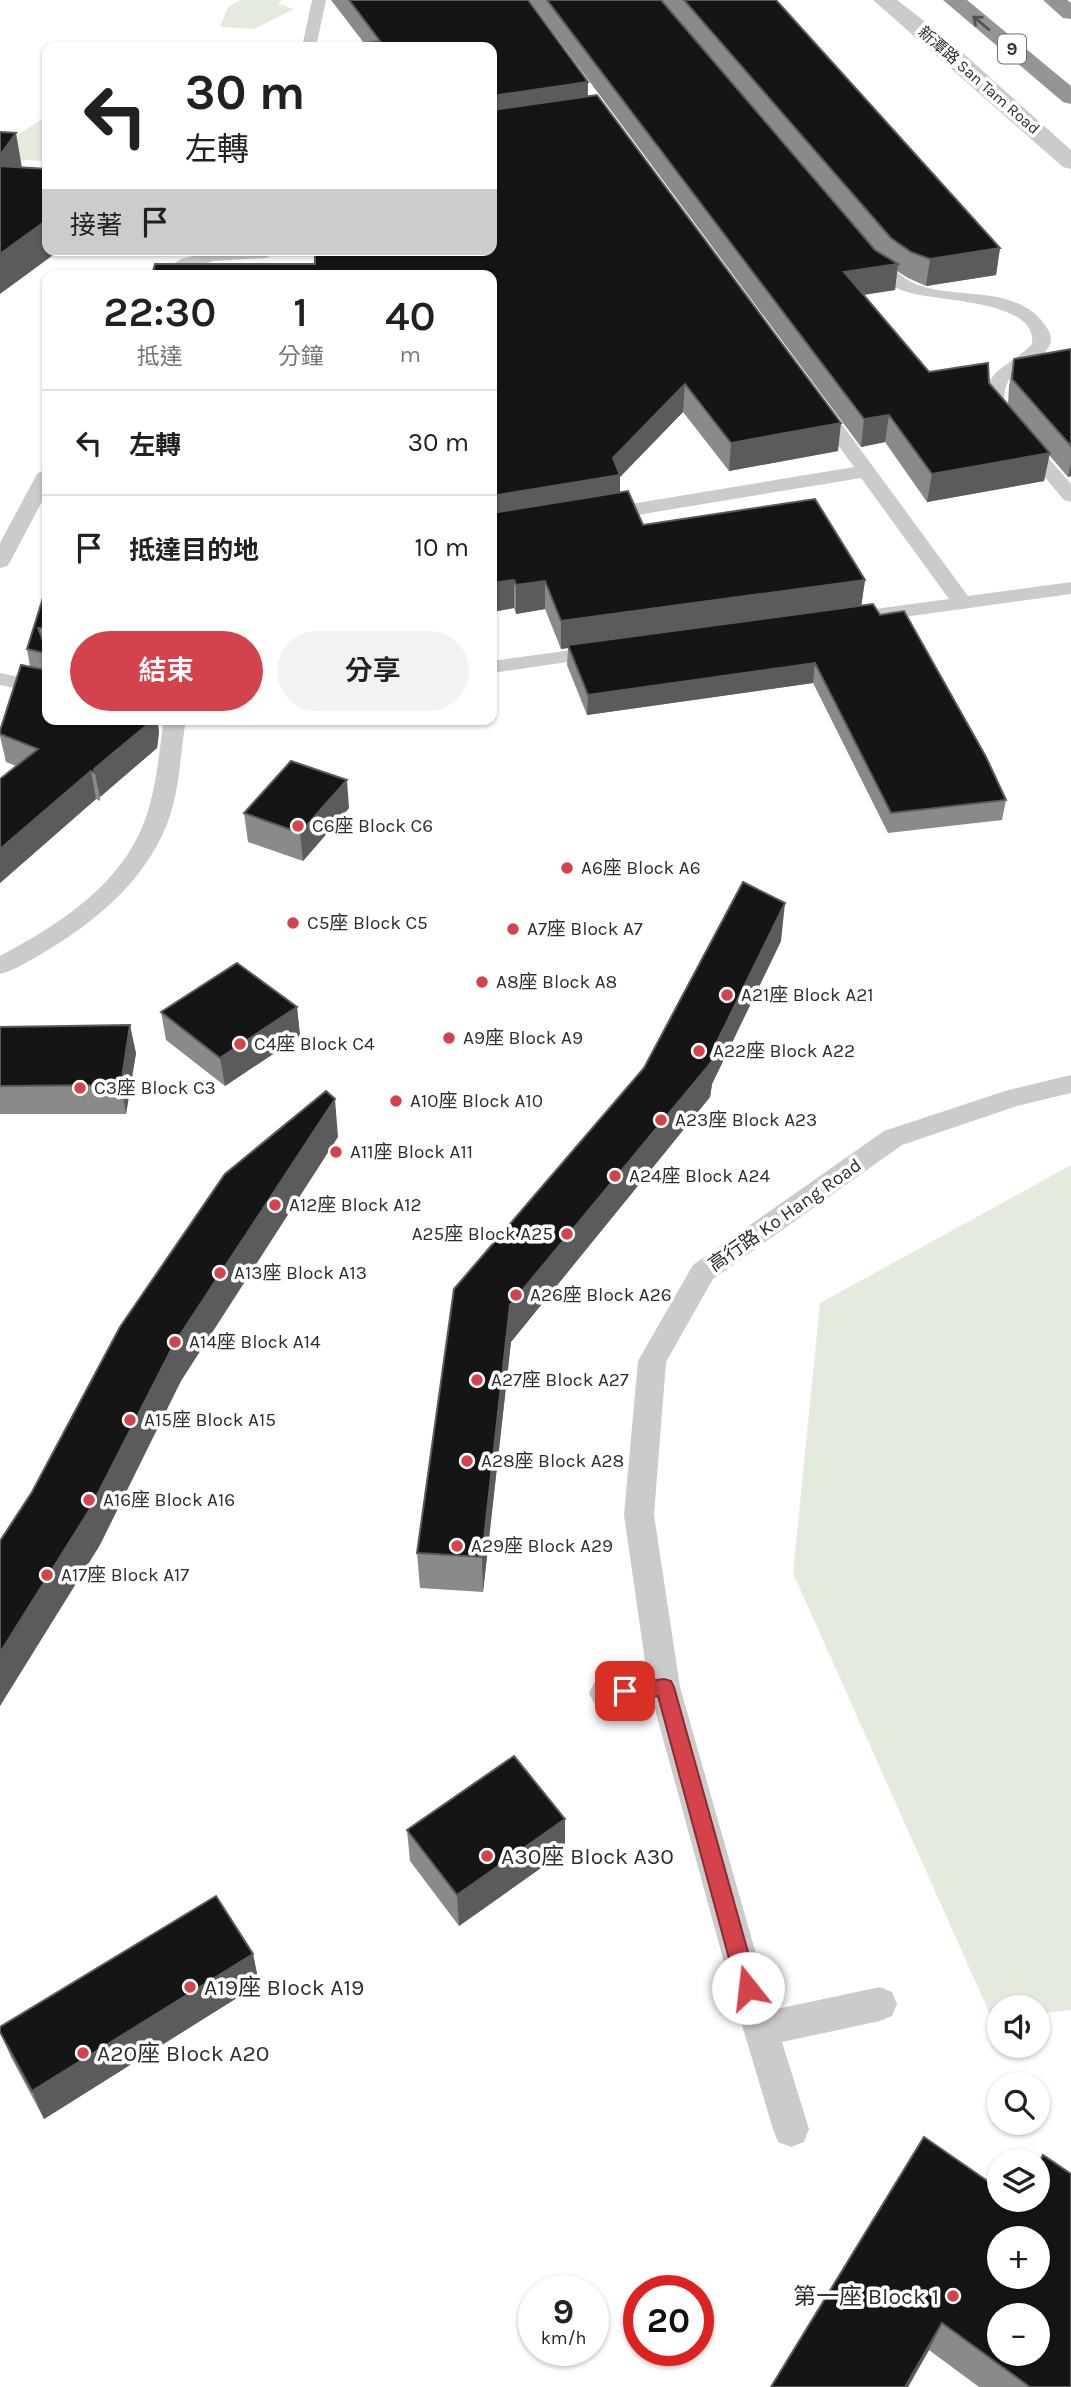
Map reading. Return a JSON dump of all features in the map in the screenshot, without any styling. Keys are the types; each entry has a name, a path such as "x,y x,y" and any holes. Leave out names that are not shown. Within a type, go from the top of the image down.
{"highway":[{"name":"9","path":"954,0 1071,97"},
{"path":"1054,0 1071,13"}],"street":[{"name":"新潭路 San Tam Road","path":"884,0 937,41 1071,162"}],"lane":[{"path":"310,42 319,0"},
{"path":"858,245 880,271 911,289 944,297 984,300 1004,305 1035,323 1041,334 1041,345 1033,355 996,380 992,399 996,408 1071,496"},
{"path":"173,270 205,258 226,256"},
{"path":"809,393 963,604"},
{"path":"585,517 866,471"},
{"path":"0,562 42,483"},
{"path":"852,619 1071,588"},
{"path":"497,666 616,650"},
{"path":"0,679 42,688"},
{"path":"0,966 41,945 81,918 115,888 139,856 156,824 174,725"},
{"name":"高行路 Ko Hang Road","path":"791,2129 664,1687 639,1515 652,1362 703,1272 893,1138 1014,1098 1071,1084"},
{"path":"605,1693 664,1687"},
{"path":"761,2029 880,2004"}],"shaded area":[{"path":"240,0 282,0 278,4 294,9 254,29 220,27 228,7"},
{"path":"42,119 42,161 0,159 14,137"},
{"path":"1071,1165 1071,2010 1050,2013 1050,1995 987,1995 987,2008 793,1573 820,1303"}],"building":[{"path":"349,0 528,0 588,82 497,95 497,42 374,42 380,41"},
{"path":"547,0 661,0 875,250 898,264 844,272 929,372 988,363 989,383 1050,453 932,474 889,415 864,419"},
{"path":"684,0 776,0 1000,248 930,259 911,252 891,238"},
{"path":"597,95 841,423 731,443 685,384 613,458 620,475 497,495 497,270 153,270 155,264 315,264 315,256 497,256 497,109"},
{"path":"0,132 16,133 0,155"},
{"path":"0,166 42,169 42,224 0,254"},
{"path":"1071,349 1071,446 1012,379 1014,359"},
{"path":"628,491 643,525 815,499 865,580 561,621 545,581 516,585 514,580 497,582 497,512"},
{"path":"42,601 42,628 38,628 42,639 42,653 27,649"},
{"path":"873,604 880,615 904,611 986,757 1006,800 891,813 815,663 588,695 568,645"},
{"path":"21,665 41,669 42,725 147,725 94,769 95,773 91,771 0,849 0,779 38,749 0,734 0,731"},
{"path":"291,761 347,780 300,833 244,813"},
{"path":"743,882 785,903 710,1056 714,1059 510,1305 482,1557 417,1553 454,1289 644,1068"},
{"path":"237,963 297,1007 220,1058 161,1012"},
{"path":"130,1025 121,1085 0,1086 0,1027"},
{"path":"326,1091 335,1099 174,1344 90,1509 0,1653 0,1541 32,1492 120,1327 225,1174"},
{"path":"514,1756 565,1819 457,1895 407,1830"},
{"path":"216,1896 253,1954 32,2091 0,2032 0,2027"},
{"name":"第一座 Block 1","path":"924,2137 987,2181 987,2212 1050,2212 1050,2160 1071,2174 1071,2387 1030,2387 1001,2366 1050,2366 1050,2303 987,2303 987,2356 942,2323 905,2387 771,2387"}],"place":[{"name":"C6座 Block C6","path":"298,826"},
{"name":"A6座 Block A6","path":"567,868"},
{"name":"C5座 Block C5","path":"293,923"},
{"name":"A7座 Block A7","path":"513,929"},
{"name":"A8座 Block A8","path":"482,982"},
{"name":"A21座 Block A21","path":"727,995"},
{"name":"A9座 Block A9","path":"449,1038"},
{"name":"C4座 Block C4","path":"240,1044"},
{"name":"A22座 Block A22","path":"699,1051"},
{"name":"C3座 Block C3","path":"80,1088"},
{"name":"A10座 Block A10","path":"396,1101"},
{"name":"A23座 Block A23","path":"661,1120"},
{"name":"A11座 Block A11","path":"336,1152"},
{"name":"A24座 Block A24","path":"615,1176"},
{"name":"A12座 Block A12","path":"275,1205"},
{"name":"A25座 Block A25","path":"567,1234"},
{"name":"A13座 Block A13","path":"220,1273"},
{"name":"A26座 Block A26","path":"516,1295"},
{"name":"A14座 Block A14","path":"175,1342"},
{"name":"A27座 Block A27","path":"477,1380"},
{"name":"A15座 Block A15","path":"130,1420"},
{"name":"A28座 Block A28","path":"467,1461"},
{"name":"A16座 Block A16","path":"89,1500"},
{"name":"A29座 Block A29","path":"457,1546"},
{"name":"A17座 Block A17","path":"47,1575"},
{"name":"A30座 Block A30","path":"487,1856"},
{"name":"A19座 Block A19","path":"190,1987"},
{"name":"A20座 Block A20","path":"83,2053"},
{"name":"第一座 Block 1","path":"953,2296"}],"route":[{"path":"625,1691 664,1687 748,1988"}]}
